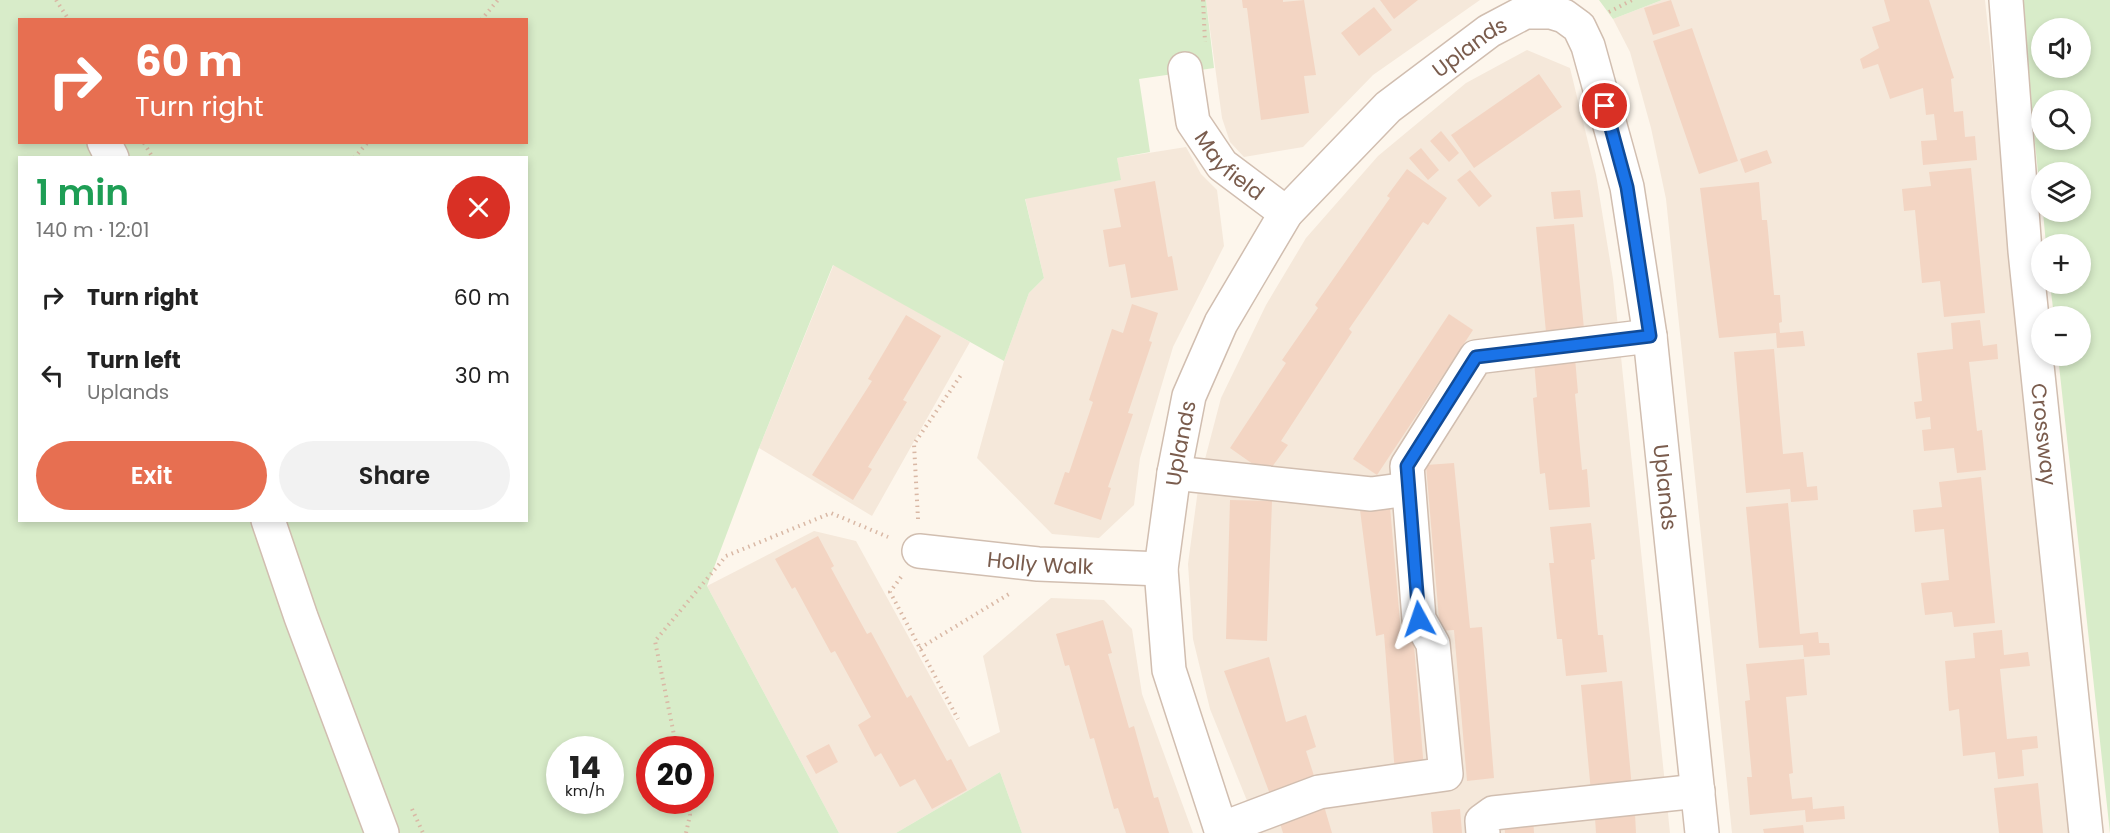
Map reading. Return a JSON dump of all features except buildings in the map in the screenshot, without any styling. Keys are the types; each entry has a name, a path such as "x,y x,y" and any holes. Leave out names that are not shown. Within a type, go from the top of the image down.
{"street":[{"name":"Crossway","path":"2006,0 2025,251 2086,833"},
{"name":"Uplands","path":"1222,831 1169,670 1161,569 1174,473 1189,396 1221,322 1286,213 1388,107 1489,31 1525,12 1551,12 1564,16 1579,27 1588,46 1627,187 1650,336 1702,833"},
{"name":"Mayfield","path":"1185,69 1193,122 1222,165 1286,213"},
{"path":"1222,831 1319,792 1446,774 1433,644 1419,619 1407,466 1476,357 1650,336"},
{"path":"1174,473 1371,494 1408,489"},
{"path":"269,522 301,617 382,833"},
{"name":"Holly Walk","path":"919,551 1028,563 1161,569"},
{"path":"1483,833 1482,821 1492,813 1698,791"}],"path":[{"path":"56,0 68,18"},
{"path":"483,18 498,0"},
{"path":"356,156 366,144"},
{"path":"958,719 890,592 919,551 914,444 961,375"},
{"path":"674,736 655,641 726,555 831,513 919,551"},
{"path":"920,648 1007,597 1028,563"},
{"path":"686,833 690,814"}],"shaded area":[{"path":"1206,0 1480,0 1373,75 1303,147 1244,157 1230,142 1222,118"},
{"path":"1662,0 1985,0 2074,833 1732,833 1666,199 1651,128 1630,52 1613,19"},
{"path":"1527,50 1570,68 1596,175 1613,279 1670,833 1260,833 1210,709 1193,639 1188,564 1199,482 1221,398 1266,305 1306,238 1378,156 1466,83"},
{"path":"1186,147 1201,174 1217,190 1224,246 1173,347 1140,458 1134,505 1099,538 1052,534 977,458 1004,361 1029,293 1044,278 1025,198 1120,180 1117,158"},
{"path":"834,264 970,342 872,516 759,448"},
{"path":"814,531 856,541 969,747 1000,732 983,656 1051,598 1104,600 1132,629 1142,694 1193,833 1022,833 1000,772 896,833 839,833 707,586"}],"green space":[{"path":"0,0 1206,0 1214,68 1139,79 1150,152 1117,158 1121,180 1025,199 1044,278 1029,293 1004,361 833,265 759,448 707,586 839,833 0,833"},
{"path":"1599,0 1662,0 1613,19"},
{"path":"2020,0 2110,0 2110,833 2059,366 2091,366 2091,306 2053,306 2051,294 2091,294 2091,234 2045,234 2044,222 2091,222 2091,162 2037,162 2036,150 2091,150 2091,90 2031,90 2031,105"},
{"path":"1000,772 1022,833 896,833"}],"route":[{"path":"1419,619 1407,466 1476,357 1650,336 1627,187 1605,106"}]}
